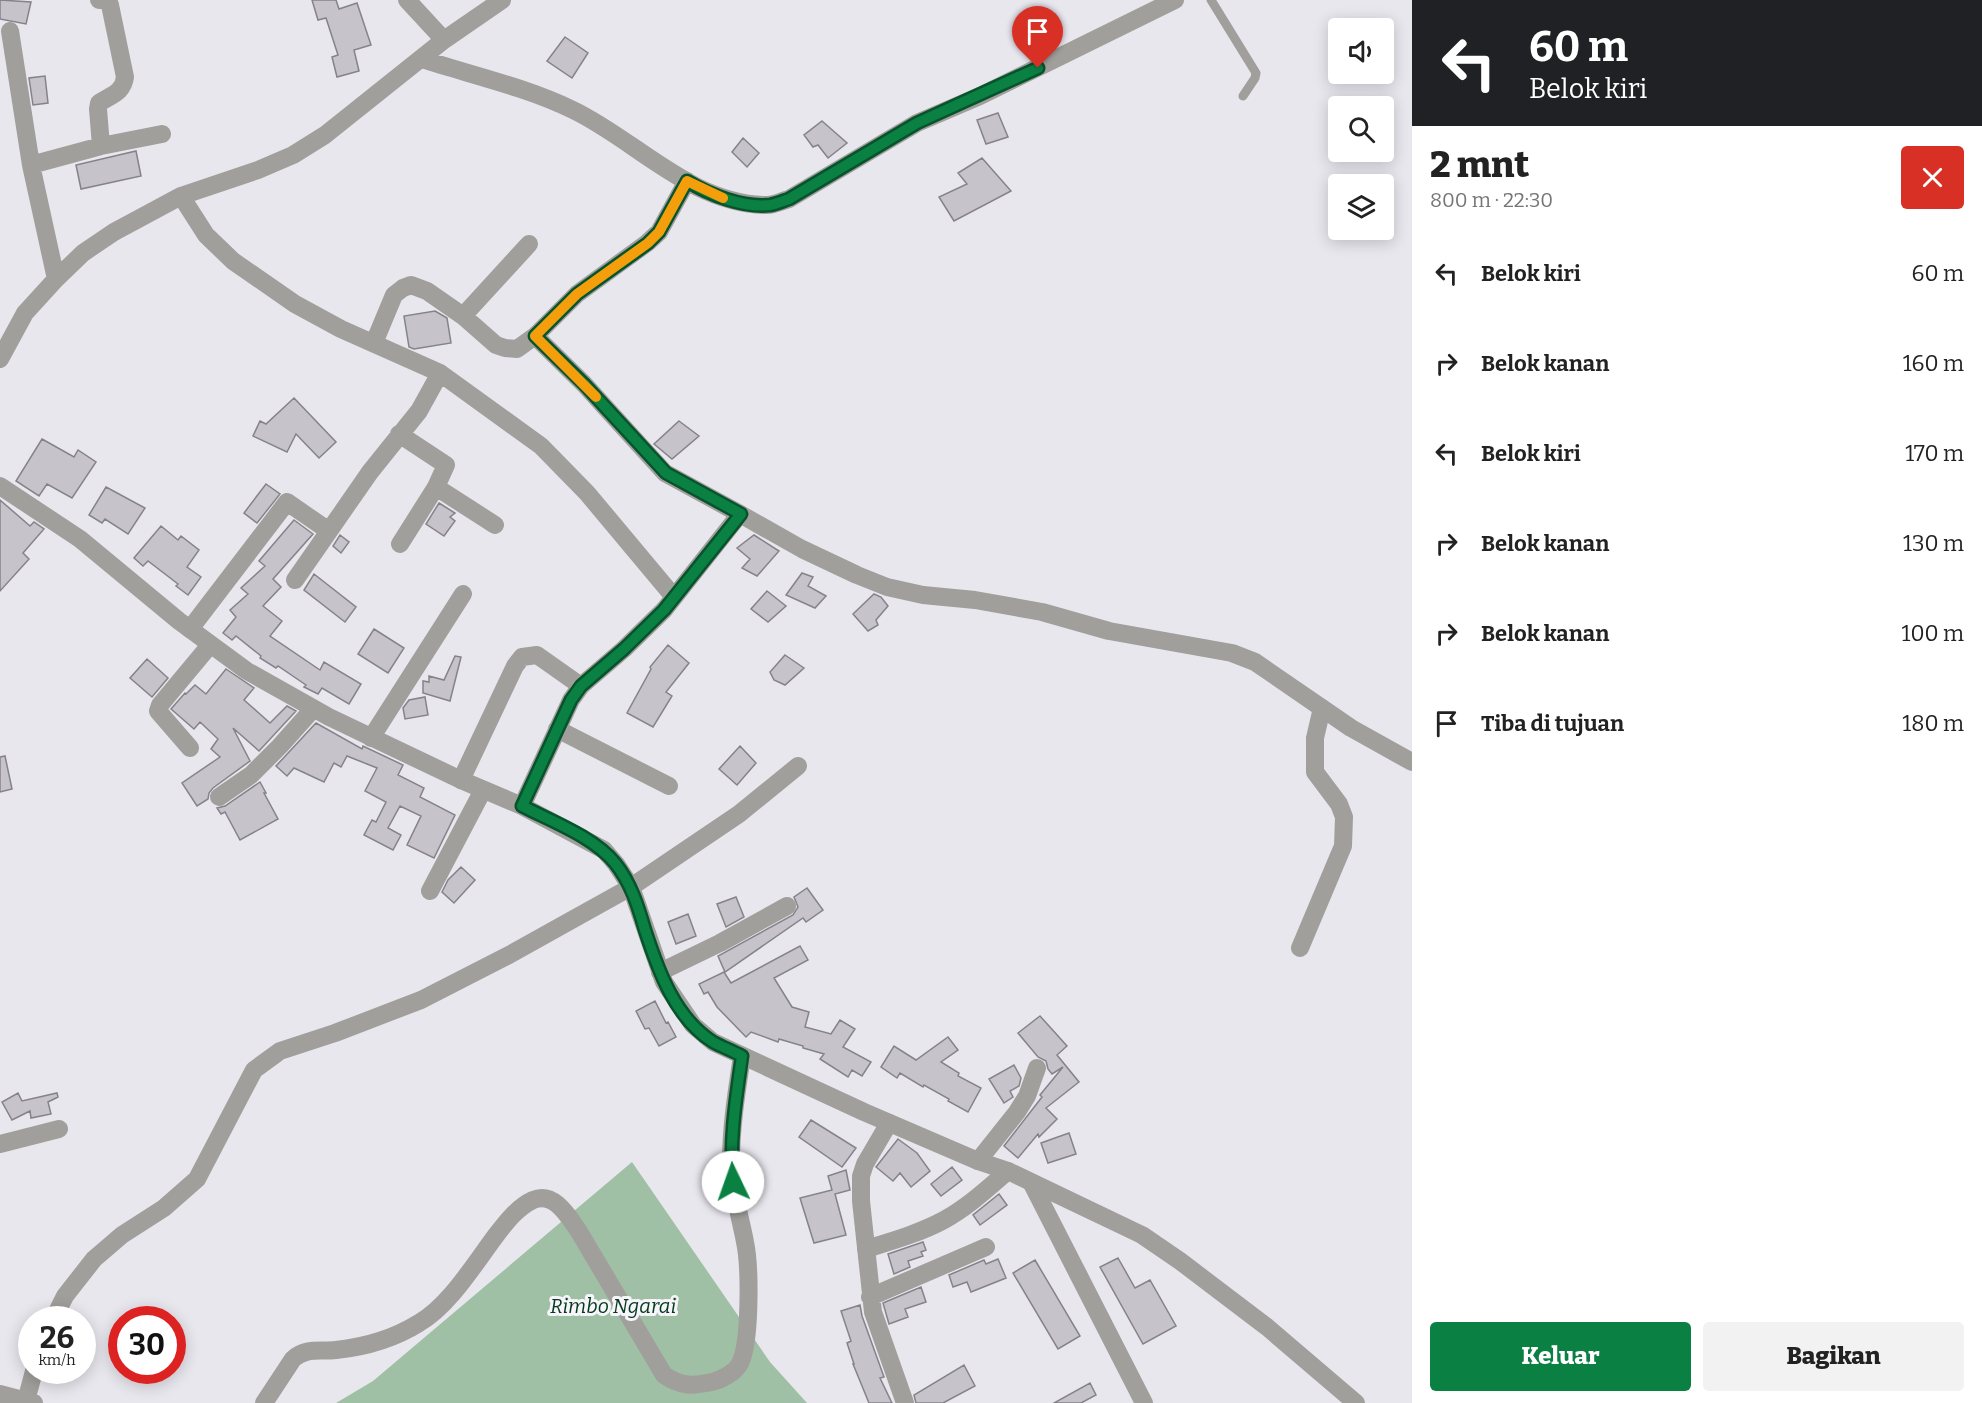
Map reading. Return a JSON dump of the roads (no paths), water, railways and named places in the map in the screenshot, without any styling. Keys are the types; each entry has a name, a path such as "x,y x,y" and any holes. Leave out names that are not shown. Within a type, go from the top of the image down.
{"street":[{"path":"99,0 108,0 110,5 125,77 124,85 118,92 99,103 101,146"},
{"path":"407,0 444,40"},
{"path":"0,359 25,313 83,253 114,232 181,196 258,170 293,155 325,135 444,40 502,0"},
{"path":"422,59 543,97 608,129 687,181 724,198 769,205 789,199 917,123 999,86 1166,2"},
{"path":"10,32 31,165 56,279"},
{"path":"31,165 101,146 162,134"},
{"path":"374,343 394,295 411,285 428,291 463,316 496,345 517,349 535,336 577,294 648,243 659,232 687,181"},
{"path":"181,196 206,235 233,261 295,304 341,329 440,374 541,446 588,493 674,597"},
{"path":"463,316 529,244"},
{"path":"535,336 584,384 666,473 802,549 886,587 923,595 975,600 1042,612 1109,631 1232,653 1255,662 1351,728 1412,762"},
{"path":"295,580 370,472 419,411 440,374"},
{"path":"399,434 446,465 436,487 400,544"},
{"path":"0,486 80,539 210,645 247,671 313,709 460,780 522,806 604,850 631,886 660,972 676,1003 693,1025 713,1042 889,1123 978,1161 1008,1171 1142,1235 1267,1327 1356,1403"},
{"path":"436,487 495,525"},
{"path":"190,628 287,502 329,531"},
{"path":"522,806 571,700 581,686 664,610 741,514"},
{"path":"372,738 463,594"},
{"path":"190,748 158,711 160,705 210,645"},
{"path":"460,780 514,666 522,657 537,655 581,686"},
{"path":"1300,948 1343,846 1344,817 1339,804 1315,772 1315,738 1322,708"},
{"path":"219,797 251,775 313,709"},
{"path":"557,729 669,786"},
{"path":"60,1306 94,1258 122,1235 164,1208 197,1179 254,1070 280,1051 421,1000 509,955 631,886 739,814 798,766"},
{"path":"430,891 483,790"},
{"path":"660,972 720,943 787,906"},
{"path":"264,1403 299,1353 363,1345 393,1336 421,1323 444,1301 521,1207 535,1199 545,1198 554,1201 578,1230 664,1375 678,1384 696,1385 720,1380 738,1367 744,1353 747,1328 746,1244 735,1194 731,1162 742,1056"},
{"path":"978,1161 1017,1112 1027,1096 1037,1068"},
{"path":"889,1123 869,1154 861,1176 861,1201 870,1297 877,1326 905,1403"},
{"path":"0,1144 59,1130"},
{"path":"866,1249 901,1239 945,1220 1008,1171"},
{"path":"1032,1184 1144,1403"},
{"path":"870,1297 986,1246"},
{"path":"0,1394 30,1402 32,1384"}],"lane":[{"path":"1211,0 1256,73 1256,78 1243,96"}],"park label":[{"name":"Rimbo Ngarai","path":"613,1306"}]}
